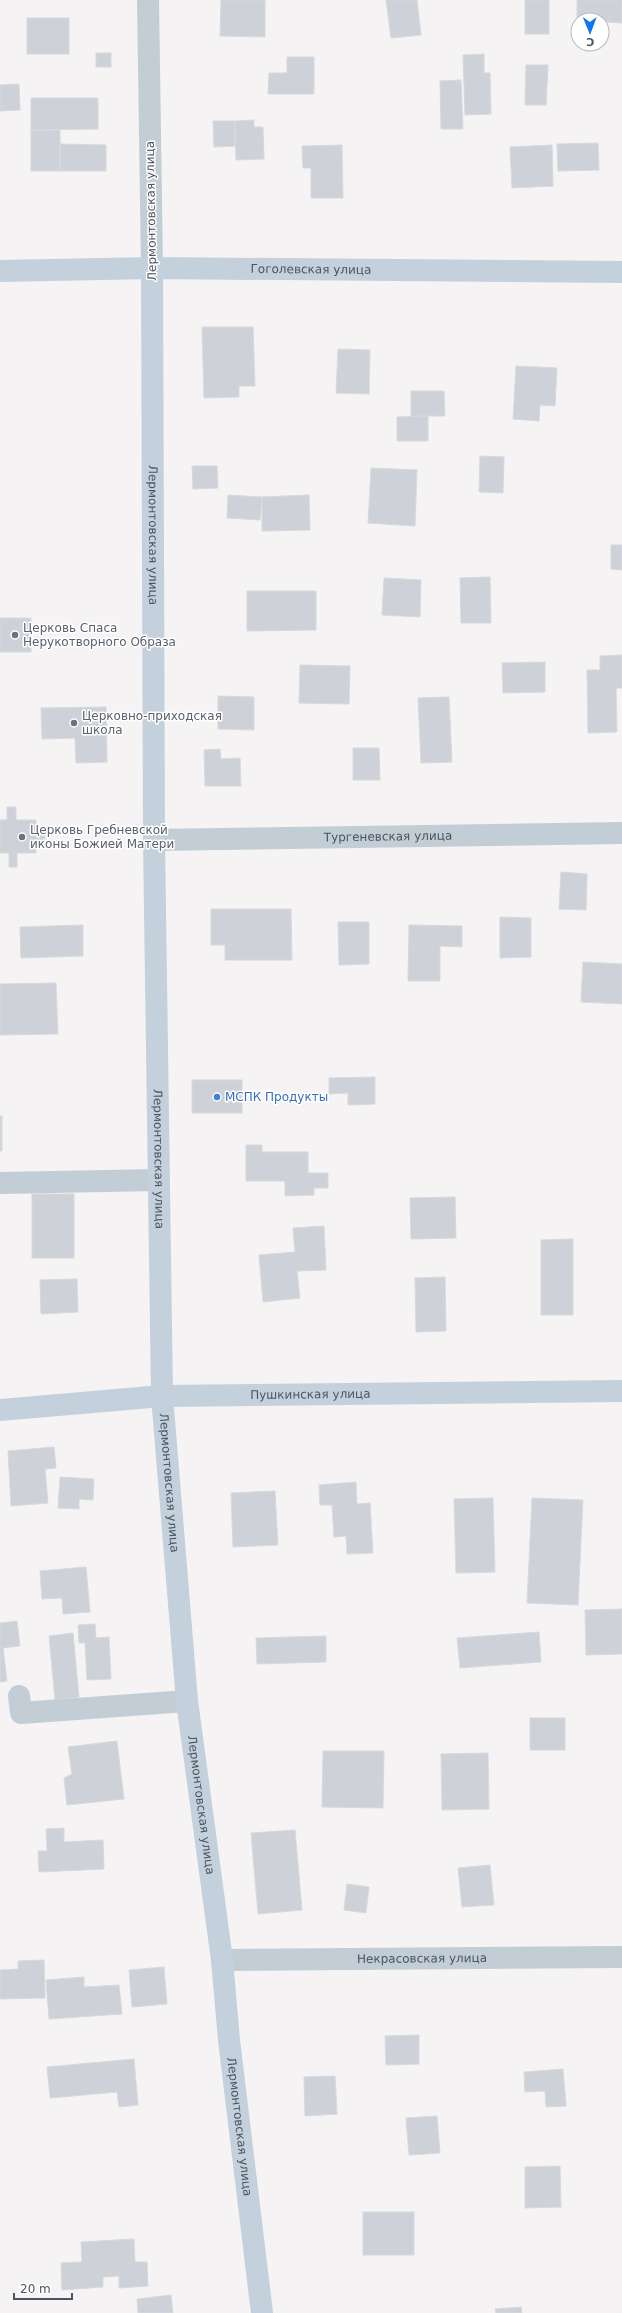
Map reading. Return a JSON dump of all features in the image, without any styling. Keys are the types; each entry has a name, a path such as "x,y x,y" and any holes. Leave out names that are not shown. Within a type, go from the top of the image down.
{"street":[{"name":"Лермонтовская улица","path":"148,0 152,268 154,840 162,1396 187,1701 222,1960 229,2040 262,2313"},
{"name":"Гоголевская улица","path":"0,271 152,268 622,272"},
{"name":"Тургеневская улица","path":"154,840 622,833"},
{"path":"0,1183 158,1180"},
{"name":"Пушкинская улица","path":"0,1410 162,1396 622,1391"},
{"path":"19,1696 21,1713 187,1701"},
{"name":"Некрасовская улица","path":"222,1960 622,1957"}],"building":[{"path":"221,0 265,0 265,37 220,36"},
{"path":"386,0 417,0 421,35 391,38"},
{"path":"525,0 549,0 549,34 525,34"},
{"path":"577,0 622,0 622,23 610,22 610,12 577,12"},
{"path":"27,18 69,18 69,54 27,54"},
{"path":"96,53 111,53 111,67 96,67"},
{"path":"484,54 484,73 490,73 491,114 465,115 463,55"},
{"path":"287,57 314,57 314,94 268,94 269,73 287,73"},
{"path":"526,65 548,65 546,105 525,105"},
{"path":"461,80 463,129 441,129 440,81"},
{"path":"19,84 20,110 0,111 0,85"},
{"path":"31,98 98,98 98,129 31,130"},
{"path":"254,120 254,127 263,127 264,159 236,160 235,121"},
{"path":"213,121 235,121 235,146 214,147"},
{"path":"31,130 60,130 60,171 31,171"},
{"path":"598,143 599,170 558,171 557,144"},
{"path":"60,144 106,145 106,171 60,171"},
{"path":"342,145 343,198 311,198 311,168 303,168 302,146"},
{"path":"552,145 553,186 512,188 510,147"},
{"path":"202,327 253,327 255,386 239,386 239,397 204,398"},
{"path":"338,349 370,350 369,394 336,393"},
{"path":"516,366 557,368 555,406 540,405 539,421 513,419"},
{"path":"411,391 444,391 445,416 411,416"},
{"path":"428,416 428,441 397,441 397,417"},
{"path":"480,456 504,457 503,493 479,492"},
{"path":"192,466 217,466 218,488 193,489"},
{"path":"371,468 417,470 415,526 368,523"},
{"path":"228,495 262,497 260,520 227,518"},
{"path":"309,495 310,530 262,531 262,497"},
{"path":"611,545 622,545 622,570 611,569"},
{"path":"490,577 491,623 461,623 460,578"},
{"path":"384,578 421,580 420,617 382,615"},
{"path":"247,591 316,591 316,630 247,631"},
{"name":"Церковь Спаса Нерукотворного Образа","path":"0,618 31,618 31,652 0,652"},
{"path":"622,655 622,688 616,688 617,732 588,733 587,670 600,670 600,656"},
{"path":"545,662 545,692 503,693 502,663"},
{"path":"300,665 350,666 349,704 299,703"},
{"path":"218,696 254,697 254,730 218,729"},
{"path":"449,697 452,762 421,763 418,698"},
{"name":"Церковно-приходская школа","path":"106,707 107,762 76,763 75,738 42,739 41,708"},
{"path":"353,748 379,748 380,780 353,780"},
{"path":"220,749 221,759 240,758 241,786 205,786 204,750"},
{"name":"Церковь Гребневской иконы Божией Матери","path":"7,807 16,807 16,820 36,820 36,831 45,832 45,842 36,842 36,853 17,853 17,867 9,867 9,853 0,853 0,820 7,820"},
{"path":"561,872 587,874 586,910 559,909"},
{"path":"211,909 291,909 292,960 225,960 225,945 211,945"},
{"path":"500,917 531,918 531,957 500,958"},
{"path":"338,922 369,922 369,964 339,965"},
{"path":"83,925 83,956 21,958 20,927"},
{"path":"409,925 462,926 462,947 440,946 440,981 408,981"},
{"path":"583,962 622,964 622,1004 581,1002"},
{"path":"56,983 58,1034 0,1035 0,984"},
{"path":"375,1077 375,1104 348,1105 348,1093 329,1094 329,1078"},
{"name":"МСПК Продукты","path":"192,1080 242,1080 242,1113 192,1113"},
{"path":"0,1116 2,1116 2,1151 0,1151"},
{"path":"246,1145 262,1145 262,1152 308,1152 308,1173 328,1173 328,1188 314,1188 314,1195 285,1196 285,1181 246,1181"},
{"path":"32,1194 74,1194 74,1258 32,1258"},
{"path":"455,1197 456,1238 411,1239 410,1198"},
{"path":"324,1226 326,1270 297,1271 300,1298 263,1302 259,1255 295,1252 293,1228"},
{"path":"573,1239 573,1315 541,1315 541,1240"},
{"path":"445,1277 446,1331 416,1332 415,1278"},
{"path":"77,1279 78,1312 41,1314 40,1280"},
{"path":"54,1447 56,1468 45,1469 48,1503 11,1506 8,1451"},
{"path":"60,1477 94,1479 93,1500 79,1499 79,1509 58,1508"},
{"path":"356,1482 357,1504 370,1503 373,1553 347,1554 346,1536 334,1537 332,1505 320,1505 319,1485"},
{"path":"275,1491 278,1545 233,1547 231,1493"},
{"path":"493,1498 495,1572 456,1573 454,1499"},
{"path":"532,1498 583,1500 578,1605 527,1603"},
{"path":"86,1567 90,1612 63,1614 62,1598 42,1599 40,1571"},
{"path":"622,1609 622,1654 586,1655 585,1610"},
{"path":"17,1621 20,1646 3,1648 7,1681 0,1682 0,1623"},
{"path":"95,1624 96,1638 109,1637 111,1679 87,1680 85,1643 79,1643 78,1625"},
{"path":"539,1632 541,1662 460,1668 457,1638"},
{"path":"73,1633 79,1697 55,1700 49,1636"},
{"path":"326,1636 326,1662 257,1664 256,1638"},
{"path":"530,1718 565,1718 565,1750 530,1750"},
{"path":"117,1741 124,1799 67,1805 64,1778 72,1774 68,1747"},
{"path":"323,1751 384,1751 383,1808 322,1807"},
{"path":"488,1753 489,1809 442,1810 441,1754"},
{"path":"64,1828 64,1842 103,1840 104,1869 39,1872 38,1851 47,1851 46,1829"},
{"path":"295,1830 302,1910 258,1914 251,1833"},
{"path":"490,1865 494,1905 462,1907 458,1868"},
{"path":"347,1884 369,1887 366,1913 344,1910"},
{"path":"44,1960 45,1998 0,1999 0,1970 18,1969 18,1961"},
{"path":"164,1967 167,2004 132,2007 129,1970"},
{"path":"84,1977 84,1987 119,1985 122,2014 49,2019 46,1980"},
{"path":"419,2035 419,2064 386,2065 385,2036"},
{"path":"134,2059 138,2105 119,2107 117,2092 50,2098 47,2067"},
{"path":"563,2069 566,2106 546,2107 545,2091 525,2092 524,2072"},
{"path":"335,2076 337,2114 305,2116 304,2077"},
{"path":"437,2116 440,2153 409,2155 406,2118"},
{"path":"560,2166 561,2207 525,2208 525,2167"},
{"path":"363,2212 414,2212 414,2255 363,2255"},
{"path":"134,2239 135,2262 147,2262 148,2286 119,2288 119,2276 103,2277 103,2287 62,2290 61,2263 82,2262 81,2242"},
{"path":"171,2295 173,2313 138,2313 137,2299"},
{"path":"521,2307 522,2313 496,2313 495,2309"}],"place":[{"name":"Церковь Спаса Нерукотворного Образа","path":"15,635"},
{"name":"Церковно-приходская школа","path":"74,723"},
{"name":"Церковь Гребневской иконы Божией Матери","path":"22,837"},
{"name":"МСПК Продукты","path":"217,1097"}]}
